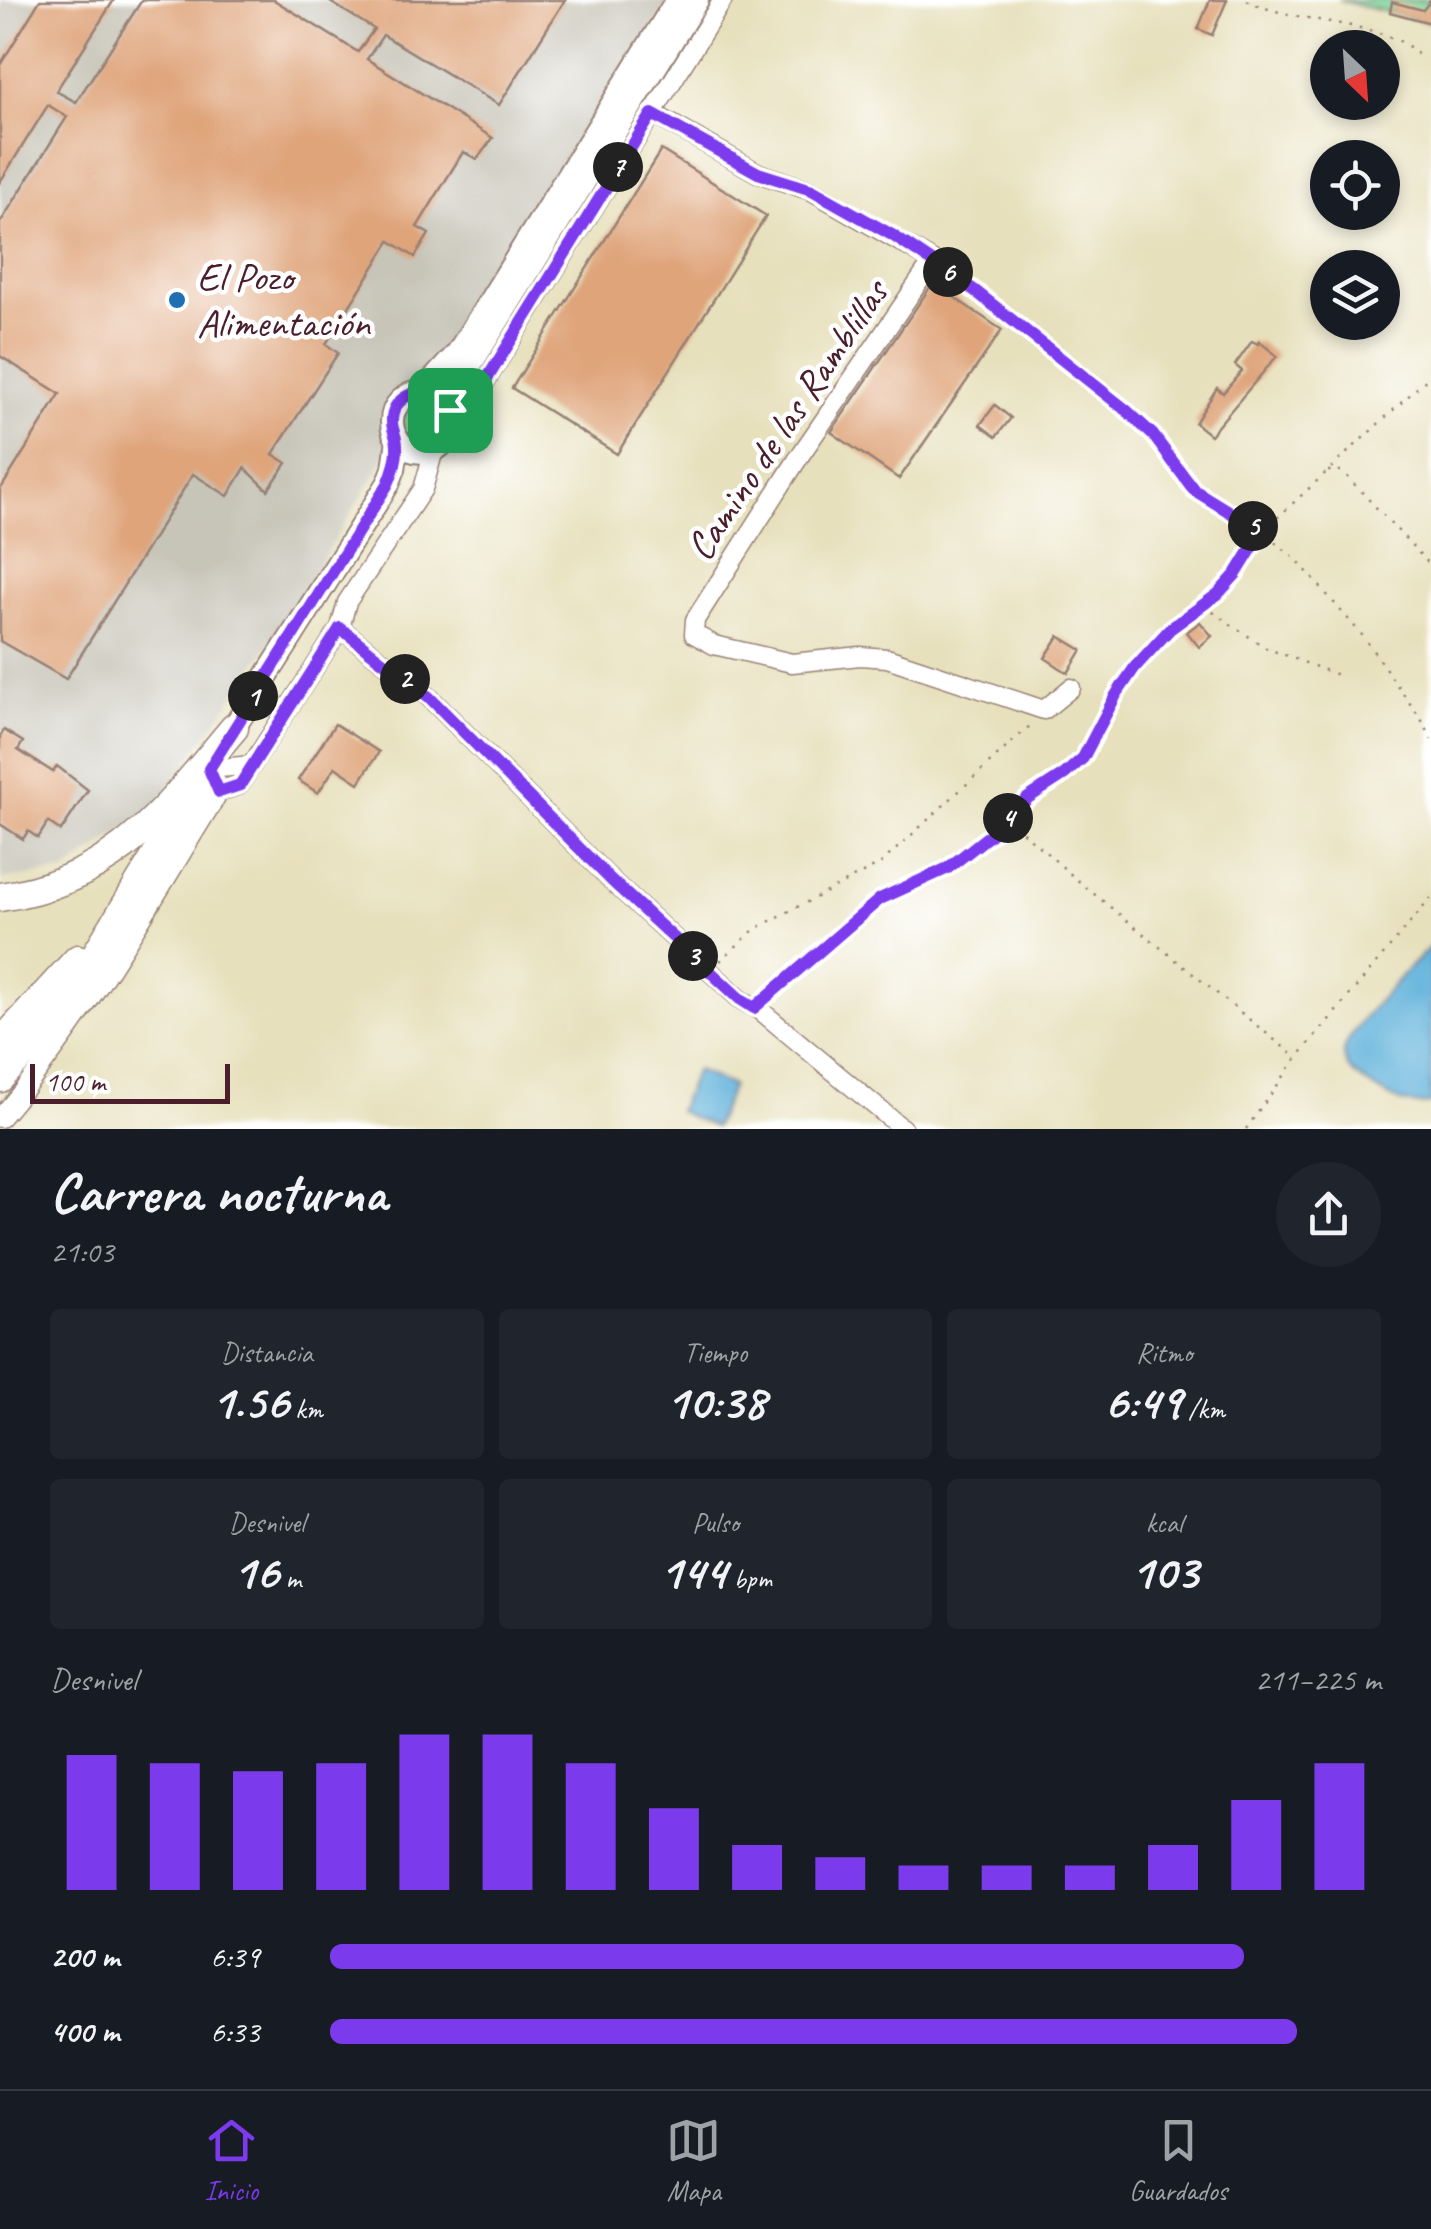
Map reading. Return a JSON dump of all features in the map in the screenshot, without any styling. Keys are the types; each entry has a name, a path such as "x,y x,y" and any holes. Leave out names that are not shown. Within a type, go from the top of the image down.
{"highway":[{"path":"0,897 31,893 74,876 121,850 155,822 234,728"},
{"path":"0,1078 56,1020 140,885 214,780"},
{"path":"0,1044 61,980 140,885"},
{"path":"0,1065 46,1022 89,967"}],"main road":[{"path":"423,391 457,354 677,0"},
{"path":"388,484 443,444 469,367 698,0"},
{"path":"214,780 234,728 388,484 398,440 392,422 398,404 404,396 423,391 440,396 452,418"},
{"path":"398,440 406,447 430,451"}],"street":[{"path":"452,418 467,411 722,0"},
{"name":"Camino de las Ramblillas","path":"652,114 758,173 812,190 933,262 726,570 695,620 694,634 714,645 792,663 860,656 887,658 1044,710"},
{"path":"0,1118 38,1074 95,995 214,780 252,765 340,628 347,602 423,489 430,451"},
{"path":"340,628 429,697 612,881 740,999 903,1129"},
{"path":"1044,710 1071,688"}],"path":[{"path":"1247,0 1273,11 1405,43 1419,56"},
{"path":"933,262 1126,410 1153,435 1194,490 1262,532 1296,559 1362,635 1431,739"},
{"path":"754,1008 880,899 948,868 1000,827 1028,798 1083,758 1135,667 1170,629 1203,606 1236,574 1262,532 1431,375"},
{"path":"1326,471 1342,471 1431,566"},
{"path":"1203,606 1221,614 1266,648 1343,677"},
{"path":"709,970 755,929 880,864 1028,730 1044,710"},
{"path":"1000,827 1016,826 1068,873 1297,1058"},
{"path":"1246,1129 1297,1058 1431,898"}],"shaded area":[{"path":"0,0 671,0 267,648 158,805 66,871 0,880"}],"green space":[{"path":"1339,0 1431,0 1431,23"},
{"path":"422,395 441,403 449,422 441,441 422,449 403,441 395,422 403,403"}],"water":[{"path":"1431,946 1431,1104 1404,1103 1358,1077 1344,1054 1367,1015"},
{"path":"696,1070 732,1086 714,1127 678,1111"}],"building":[{"name":"El Pozo Alimentación","path":"40,0 114,0 56,91 76,102 142,0 274,0 358,52 374,29 327,0 565,0 499,105 383,35 367,59 493,138 477,159 463,152 417,227 429,234 415,257 390,241 326,344 338,353 273,454 287,463 268,490 245,468 228,496 193,474 66,679 0,641 0,490 60,394 0,356 0,223 67,117 48,105 0,182 0,65"},
{"path":"1210,0 1227,0 1212,35 1198,29"},
{"path":"1431,0 1431,23 1390,12 1392,2 1423,10"},
{"path":"661,150 766,216 617,454 512,388"},
{"path":"933,283 1002,330 899,479 831,432"},
{"path":"1252,341 1259,341 1277,356 1210,435 1195,423 1217,388 1223,393 1242,371 1235,365"},
{"path":"995,405 1011,418 996,437 980,425"},
{"path":"1200,622 1212,636 1199,647 1187,632"},
{"path":"1059,636 1082,650 1068,673 1045,658"},
{"path":"335,724 379,752 359,783 335,767 318,793 298,780"},
{"path":"4,730 23,742 18,750 53,772 57,766 88,790 61,831 48,822 38,838 28,831 23,839 0,824 0,737"}],"place":[{"name":"El Pozo Alimentación","path":"177,300"}],"route":[{"path":"652,114 758,173 812,190 892,235 974,290 1126,410 1153,435 1194,490 1262,532 1236,574 1218,594 1170,629 1135,667 1083,758 1028,798 1000,827 948,868 880,899 857,916 754,1008 612,881 429,697 340,628 240,785 219,792 209,769 388,484 398,440 393,432 393,412 404,396 423,391 440,396 450,410 453,426 467,411 652,114"}]}
